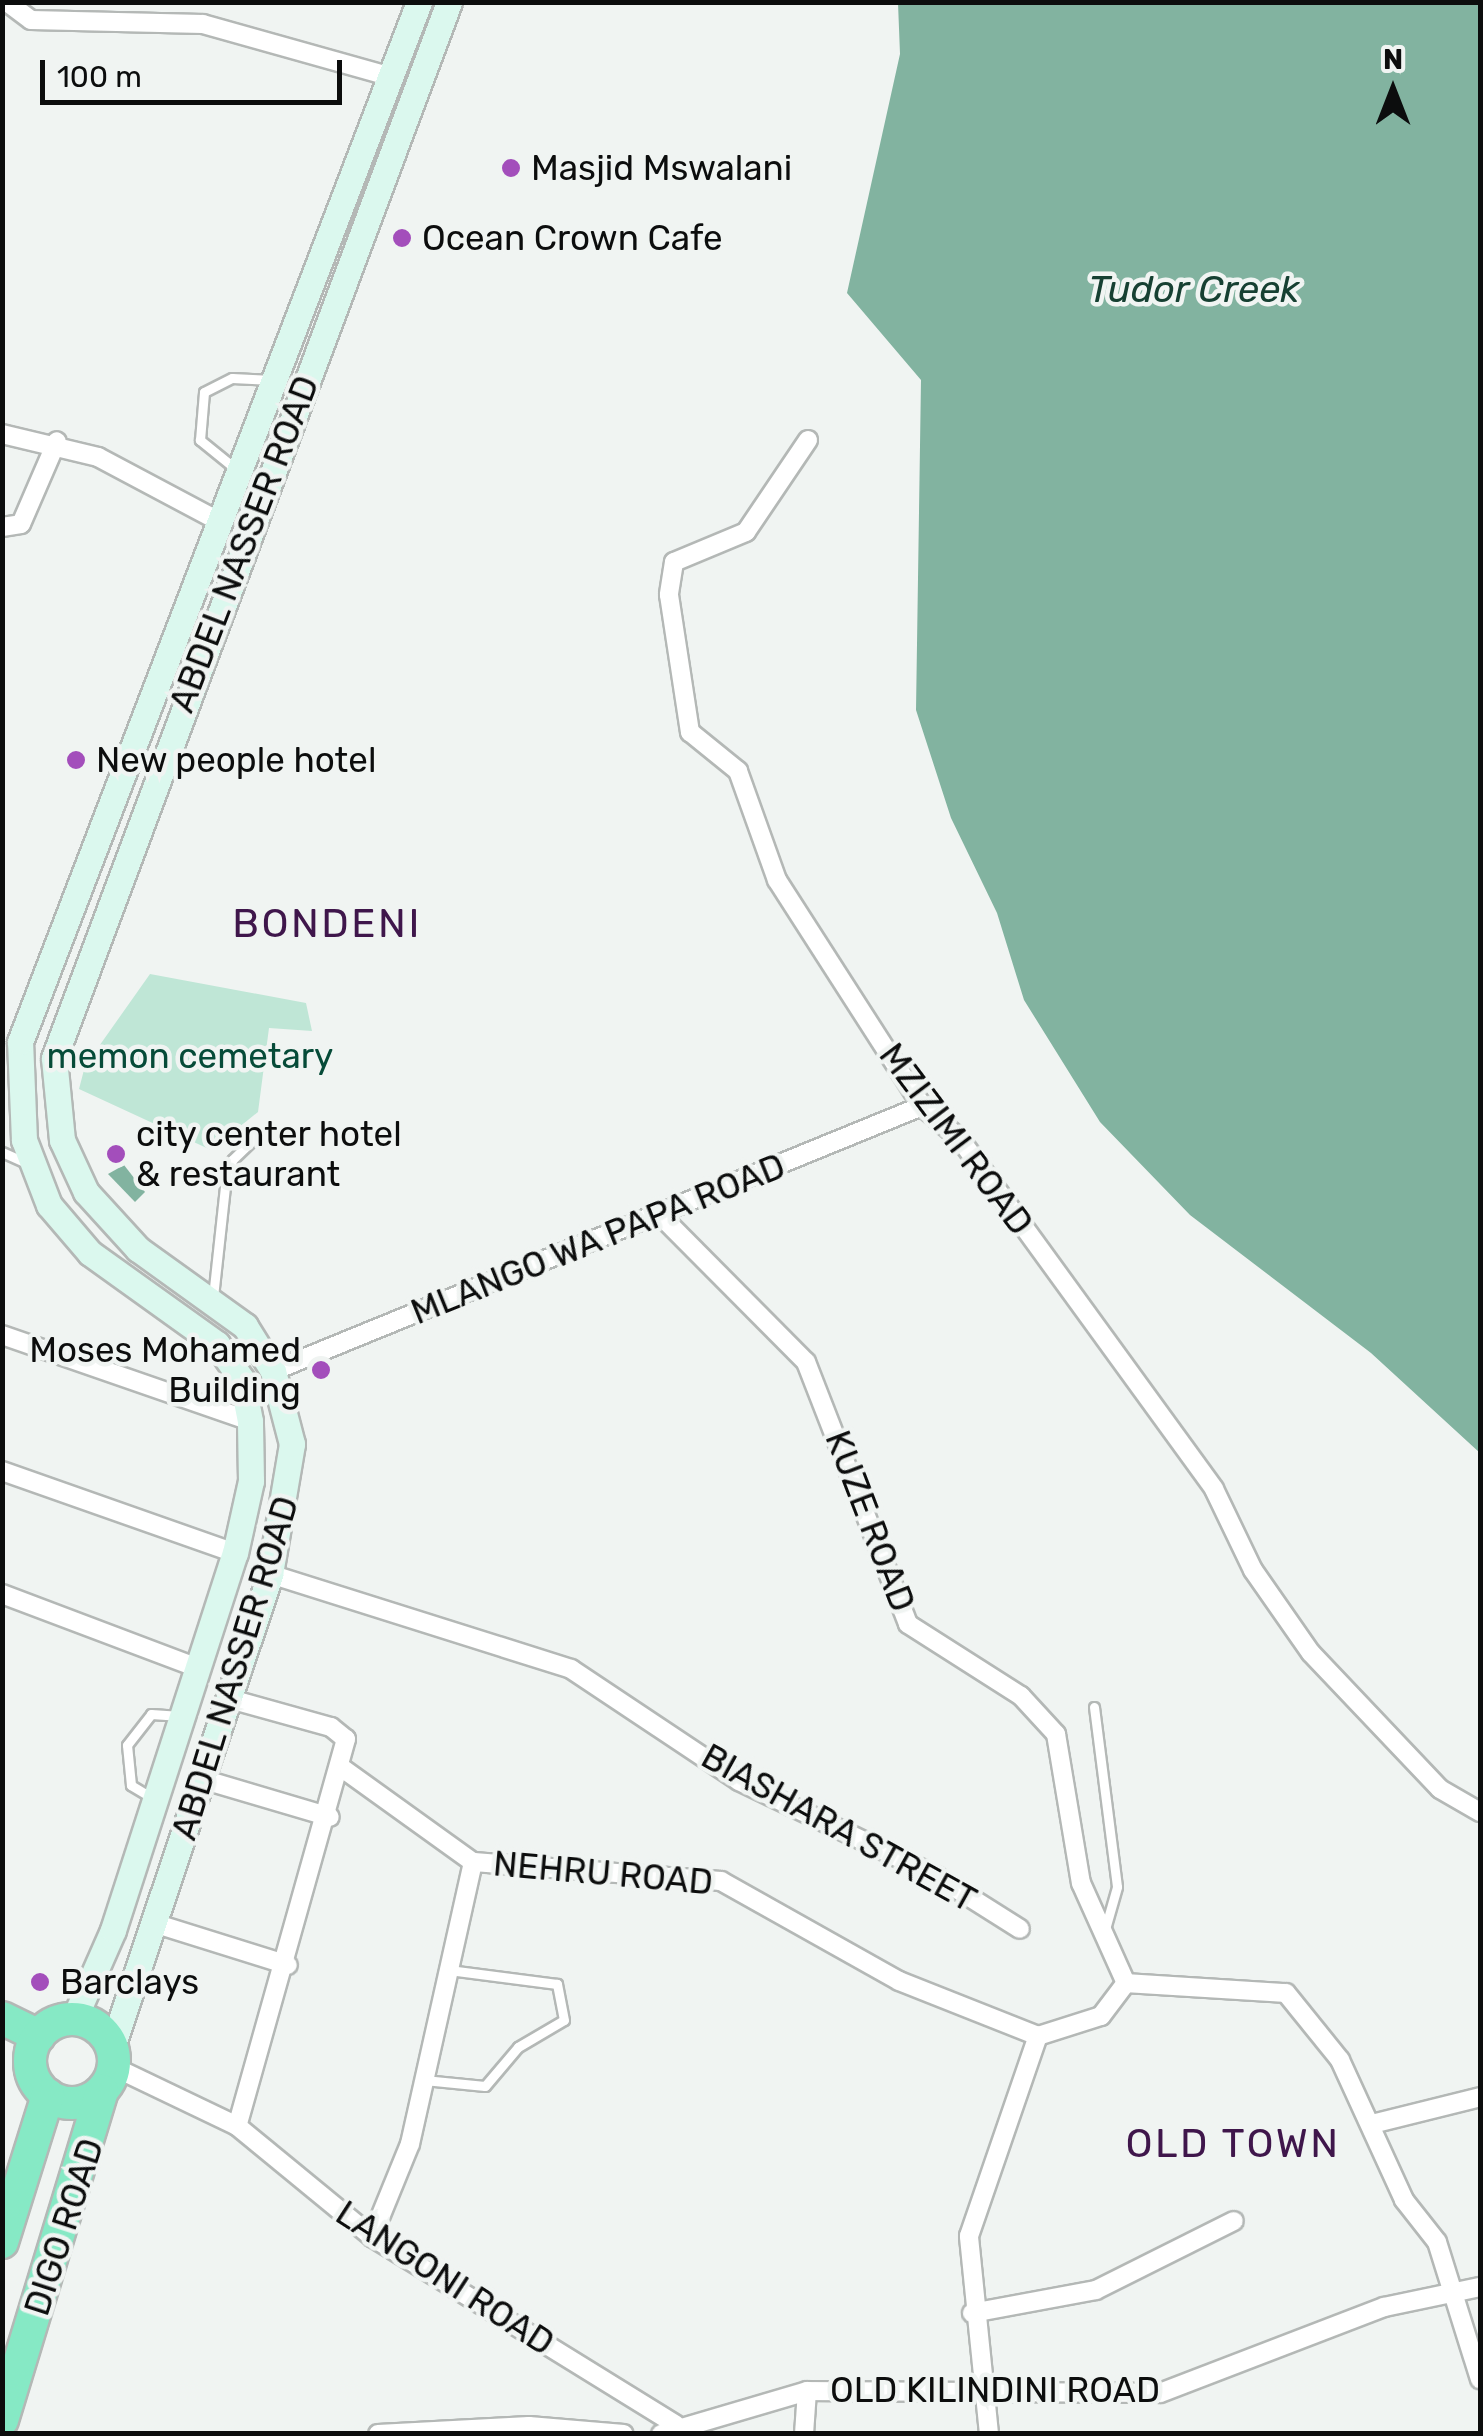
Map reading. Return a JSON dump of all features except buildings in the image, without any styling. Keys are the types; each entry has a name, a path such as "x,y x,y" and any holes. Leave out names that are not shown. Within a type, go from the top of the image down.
{"highway":[{"path":"2,2018 39,2036 74,2019 110,2068 76,2102 40,2084 2,2054"},
{"name":"DIGO ROAD","path":"3,2240 40,2084 39,2036"},
{"name":"DIGO ROAD","path":"2,2420 110,2068"}],"main road":[{"name":"ABDEL NASSER ROAD","path":"74,2019 156,1801 235,1553 250,1481 250,1421 242,1380 217,1344 72,1238 32,1165 10,1086 11,1044 188,608 419,2"},
{"name":"ABDEL NASSER ROAD","path":"110,2068 270,1574 291,1479 274,1371 213,1297 100,1213 62,1140 53,1090 66,1016 448,2"},
{"path":"259,419 284,434"},
{"path":"188,608 216,619"}],"street":[{"path":"7,2 31,20 98,10 203,24 391,76"},
{"path":"203,24 204,2"},
{"path":"2,434 57,441 220,522"},
{"name":"MZIZIMI ROAD","path":"808,440 746,532 674,562 668,594 686,715 696,740 738,771 777,880 922,1106 960,1139 1214,1489 1253,1570 1311,1653 1440,1788 1480,1812"},
{"path":"2,527 21,524 57,441"},
{"name":"MLANGO WA PAPA ROAD","path":"274,1371 922,1106"},
{"name":"KUZE ROAD","path":"660,1215 806,1362 908,1624 1021,1696 1056,1734 1081,1882 1126,1984"},
{"path":"2,1335 250,1421"},
{"path":"2,1470 235,1553"},
{"name":"BIASHARA STREET","path":"270,1574 571,1669 739,1781 936,1876 1020,1930"},
{"path":"2,1594 200,1669"},
{"path":"230,1700 337,1729 346,1739 330,1817 237,2126"},
{"name":"NEHRU ROAD","path":"342,1768 474,1862 721,1880 900,1981 1038,2036"},
{"path":"204,1780 330,1817"},
{"path":"372,2237 424,2080 474,1862"},
{"path":"157,1924 288,1965"},
{"path":"989,2434 972,2313 969,2236 1038,2036 1100,2016 1126,1984 1262,1988 1286,1993 1305,2014 1372,2124 1456,2288 1480,2379"},
{"name":"LANGONI ROAD","path":"110,2068 237,2126 372,2237 669,2429"},
{"path":"1372,2124 1480,2097"},
{"path":"972,2313 1096,2290 1234,2221"},
{"name":"OLD KILINDINI ROAD","path":"669,2429 807,2391 1180,2388 1384,2307 1456,2288 1480,2287"},
{"path":"804,2434 807,2391"},
{"path":"378,2434 529,2426 624,2434"}],"lane":[{"path":"239,472 200,440 204,392 232,378 273,380"},
{"path":"213,1297 225,1186 232,1160 257,1136"},
{"path":"2,1152 32,1165"},
{"path":"1094,1707 1117,1887 1105,1929"},
{"path":"156,1801 130,1785 127,1745 151,1714 184,1716"},
{"path":"424,2080 485,2086 518,2047 564,2020 556,1984 449,1970"}],"green space":[{"name":"memon cemetary","path":"150,974 306,1003 312,1031 269,1028 258,1112 211,1150 79,1089 85,1066"}],"water":[{"name":"Tudor Creek","path":"898,3 1480,3 1480,1453 1371,1353 1190,1215 1100,1122 1024,1000 997,913 951,818 916,710 921,380 847,293 900,54"},
{"path":"124,1165 145,1192 135,1202 108,1174"}],"place":[{"name":"Masjid Mswalani","path":"511,168"},
{"name":"Ocean Crown Cafe","path":"402,238"},
{"name":"New people hotel","path":"76,760"},
{"name":"city center hotel & restaurant","path":"116,1154"},
{"name":"Moses Mohamed Building","path":"321,1370"},
{"name":"Barclays","path":"40,1982"}],"district":[{"name":"BONDENI","path":"327,924"},
{"name":"OLD TOWN","path":"1233,2144"}]}
